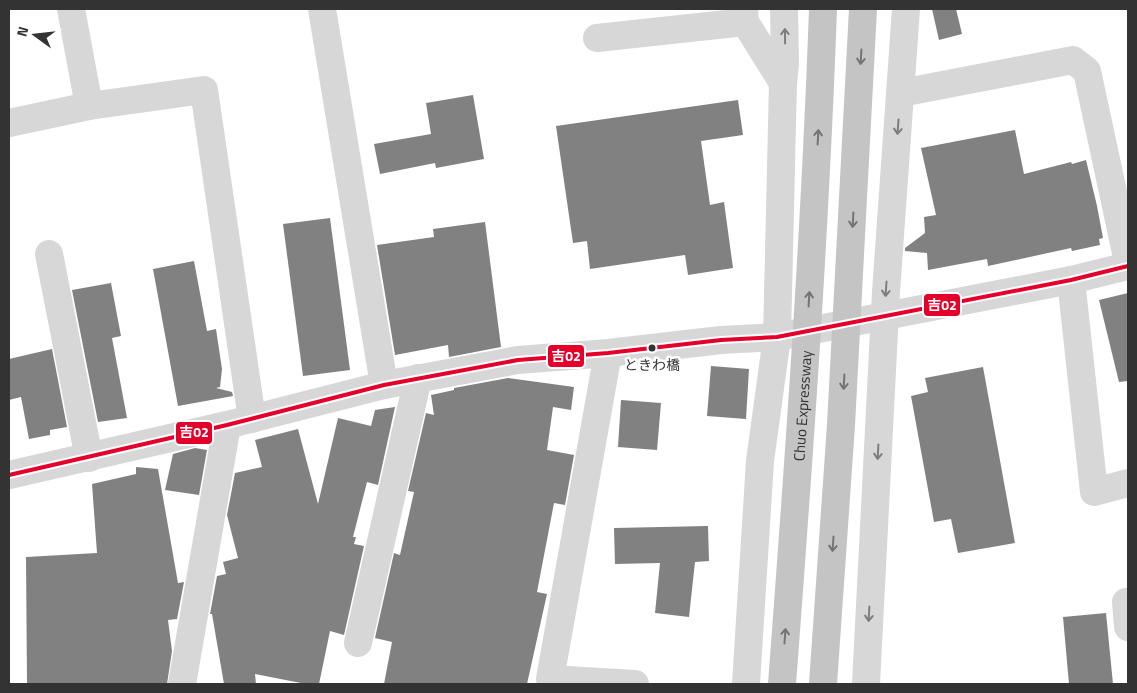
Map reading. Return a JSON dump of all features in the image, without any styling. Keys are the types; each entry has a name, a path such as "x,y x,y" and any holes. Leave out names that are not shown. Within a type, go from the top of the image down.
{"highway":[{"name":"Chuo Expressway","path":"782,684 802,416 819,130 823,9"},
{"path":"823,684 841,425 863,9"}],"street":[{"path":"71,9 89,106"},
{"path":"322,9 384,385"},
{"path":"746,684 760,461 777,337 784,9"},
{"path":"866,684 884,316 906,9"},
{"path":"597,38 744,15 784,73"},
{"path":"9,476 418,378 518,360 608,353 721,340 777,337 1071,280 1128,264 1087,71 1073,60 901,93"},
{"path":"9,123 89,106 204,90 239,422 182,684"},
{"path":"49,254 89,458"},
{"path":"1071,280 1094,492 1128,483"},
{"path":"608,353 550,680 635,684"},
{"path":"358,643 418,378"}],"building":[{"path":"932,9 956,9 962,34 939,40"},
{"path":"473,95 484,159 436,168 435,163 380,174 374,144 431,134 426,103"},
{"path":"738,100 743,135 701,141 710,205 724,202 733,268 688,275 685,255 590,269 587,241 573,243 556,126"},
{"path":"1015,130 1024,174 1086,160 1103,238 1099,239 1100,245 1072,251 1071,248 988,266 987,259 928,270 927,253 905,251 905,248 925,233 924,217 936,215 921,148"},
{"path":"330,218 350,370 303,376 283,224"},
{"path":"485,222 501,347 449,357 448,345 395,355 377,245 434,237 433,229"},
{"path":"194,261 207,331 216,329 222,369 220,387 216,388 232,392 233,396 178,406 153,269"},
{"path":"111,283 121,336 112,338 127,418 98,422 72,290"},
{"path":"1128,293 1128,381 1119,382 1099,300"},
{"path":"52,349 67,427 50,430 50,435 29,439 21,397 9,400 9,359"},
{"path":"711,366 749,369 746,419 707,416"},
{"path":"983,367 1015,543 958,553 951,519 934,522 911,396 928,392 925,378"},
{"path":"508,378 574,387 571,410 553,407 547,450 574,455 565,505 554,503 537,592 547,594 527,684 384,684 392,642 375,638 394,553 400,555 414,492 408,491 426,413 434,415 431,395 454,390 454,388"},
{"path":"621,400 661,403 657,450 618,447"},
{"path":"395,407 378,485 367,482 353,537 356,537 354,544 364,546 344,635 330,631 319,684 306,684 255,674 256,684 224,684 212,614 210,614 217,576 226,574 223,562 238,558 227,515 235,473 262,467 255,440 298,429 318,504 338,418 371,426 375,410"},
{"path":"195,448 207,450 199,495 165,490 173,454"},
{"path":"136,467 158,469 178,583 184,582 177,619 168,620 172,651 167,684 27,684 26,557 97,553 92,484 136,474"},
{"path":"708,526 709,561 695,562 689,617 655,613 660,563 615,564 614,528"},
{"path":"1106,613 1113,684 1069,684 1063,617"}],"transit line":[{"name":"吉02","path":"9,475 227,425 384,385 518,360 608,353 721,340 777,337 1071,280 1128,266"}],"place":[{"name":"ときわ橋","path":"652,348"}]}
